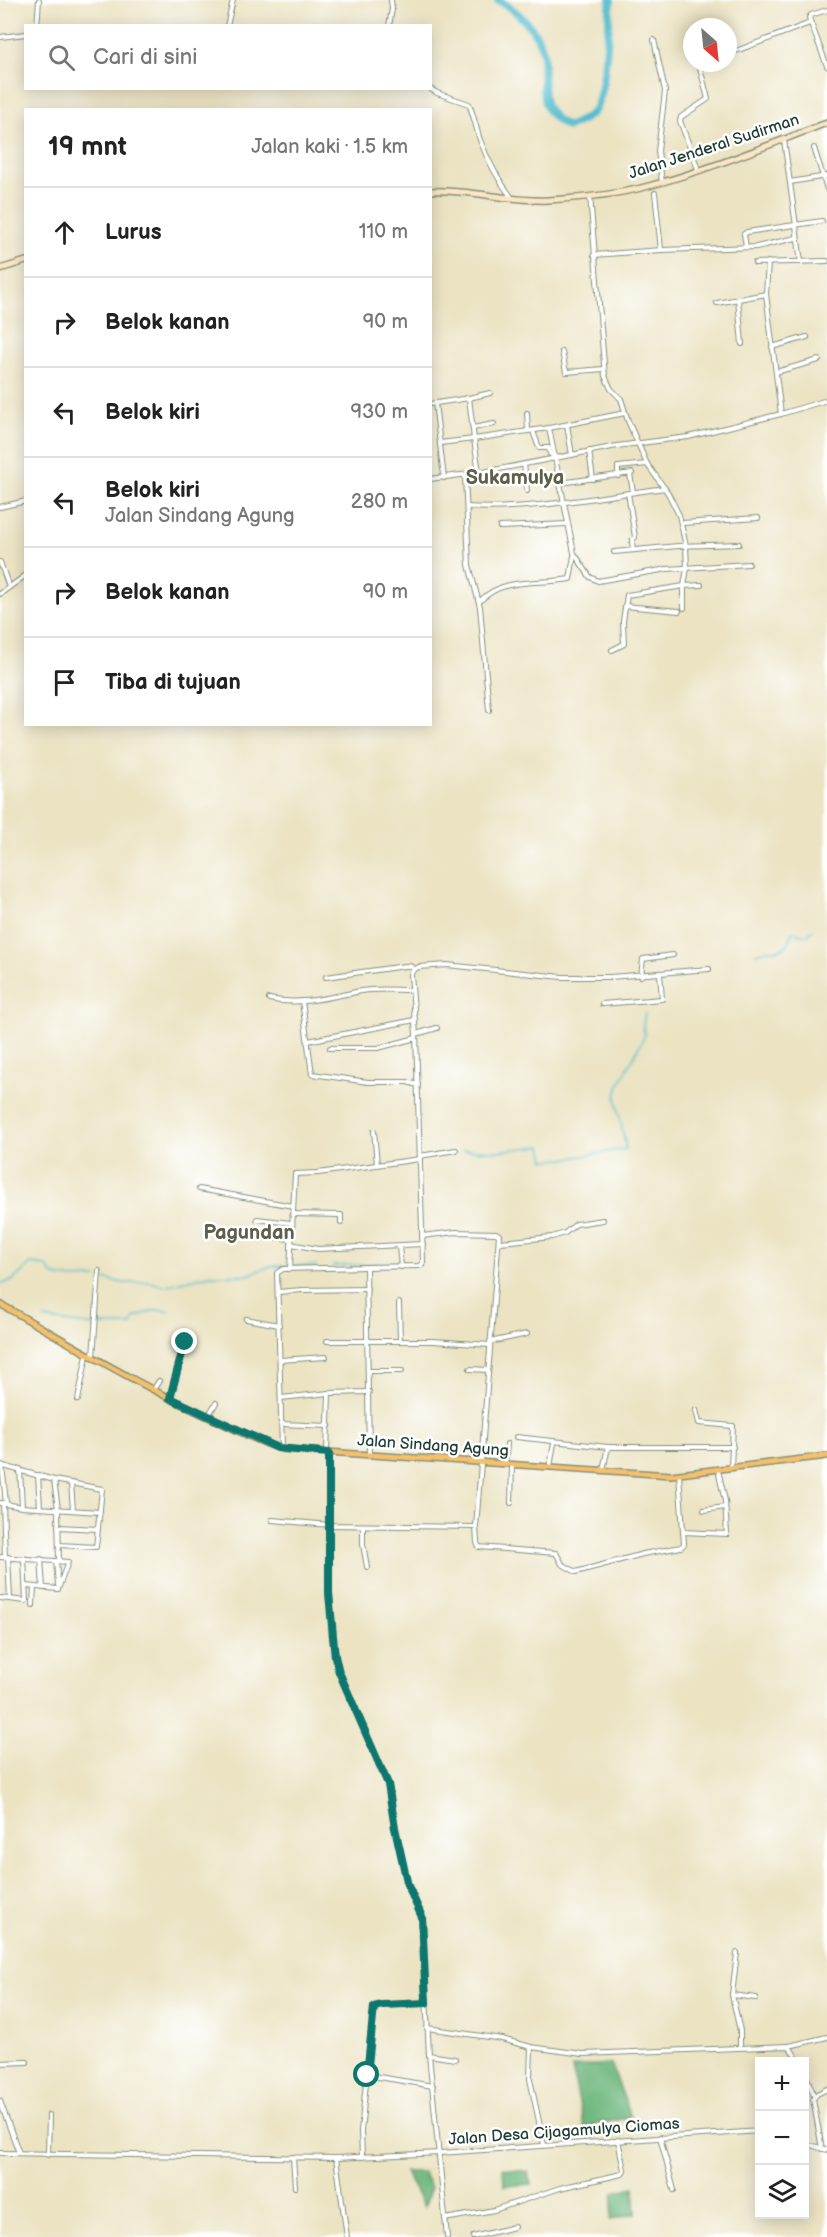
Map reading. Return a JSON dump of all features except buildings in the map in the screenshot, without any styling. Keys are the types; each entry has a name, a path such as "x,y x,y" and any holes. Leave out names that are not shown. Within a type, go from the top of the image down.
{"main road":[{"name":"Jalan Jenderal Sudirman","path":"432,191 547,200 628,190 662,182 827,123"},
{"path":"0,269 24,262"},
{"name":"Jalan Sindang Agung","path":"1,1306 153,1390 282,1449 679,1474 827,1456"}],"street":[{"path":"37,24 39,0"},
{"path":"227,24 233,0"},
{"path":"389,24 391,0"},
{"path":"827,10 809,16 827,66"},
{"path":"737,51 810,24"},
{"path":"0,37 24,34"},
{"path":"654,40 664,91 658,151 662,182"},
{"path":"698,169 680,119 708,99 701,72"},
{"path":"432,90 469,104 488,157 513,199"},
{"path":"784,139 801,262"},
{"path":"784,139 795,226"},
{"path":"814,148 827,189"},
{"path":"790,182 824,176"},
{"path":"655,193 661,250"},
{"path":"590,195 606,382 620,396 647,464 665,488 682,523 687,568 684,608"},
{"path":"746,247 744,234 747,232 822,221"},
{"path":"594,255 746,247 796,238"},
{"path":"755,263 827,261"},
{"path":"768,262 766,294 781,414"},
{"path":"717,303 766,294"},
{"path":"738,299 742,345"},
{"path":"772,347 807,337"},
{"path":"562,351 566,372 604,369"},
{"path":"776,372 819,360"},
{"path":"444,478 433,403 490,393"},
{"path":"469,398 479,472"},
{"path":"432,479 465,475 589,451 688,437 827,400"},
{"path":"527,413 531,431 539,448 548,448 550,454 555,457"},
{"path":"440,443 531,431 625,413"},
{"path":"473,428 494,424"},
{"path":"567,425 572,454"},
{"path":"549,428 575,555 590,578 595,580 667,569 749,564"},
{"path":"589,451 593,479"},
{"path":"524,464 527,491"},
{"path":"618,476 618,467 647,464"},
{"path":"560,483 631,474 630,493 635,537 632,541 633,550"},
{"path":"465,475 469,566 479,602 489,710"},
{"path":"467,507 563,502 665,488"},
{"path":"0,507 24,501"},
{"path":"682,523 758,518"},
{"path":"500,527 567,524"},
{"path":"614,552 740,544"},
{"path":"479,602 489,591 502,586 570,579 575,555"},
{"path":"0,562 9,587"},
{"path":"0,594 24,576"},
{"path":"612,650 624,644 625,598 628,593 701,585"},
{"path":"625,606 679,611"},
{"path":"641,975 643,958 673,955"},
{"path":"326,976 405,966 414,969 447,965 562,977 660,974 710,969"},
{"path":"282,1449 278,1292 278,1273 281,1269 422,1265 418,1085 411,974 414,969"},
{"path":"602,1004 662,999 660,974"},
{"path":"269,999 288,1003 343,996 369,990 412,990"},
{"path":"302,1001 311,1071 314,1075 368,1082 407,1082 418,1085"},
{"path":"308,1041 415,1020"},
{"path":"330,1048 378,1048 437,1028"},
{"path":"374,1131 377,1164"},
{"path":"290,1268 291,1223 296,1184 294,1174 318,1173 456,1150"},
{"path":"199,1189 293,1206"},
{"path":"292,1214 341,1215 341,1223"},
{"path":"257,1219 291,1223"},
{"path":"500,1242 552,1237 565,1233 576,1224 603,1220"},
{"path":"423,1236 456,1232 499,1234 484,1441 480,1462 476,1527 479,1547 556,1553 562,1564 576,1572 643,1554 681,1547 684,1544 679,1474"},
{"path":"264,1236 318,1249 423,1244"},
{"path":"399,1246 401,1266"},
{"path":"366,1267 369,1455"},
{"path":"78,1400 90,1356 99,1271"},
{"path":"278,1292 366,1289"},
{"path":"399,1303 400,1341"},
{"path":"246,1319 279,1325"},
{"path":"327,1341 490,1344 527,1334"},
{"path":"170,1398 185,1342"},
{"path":"280,1360 326,1357"},
{"path":"470,1370 488,1370"},
{"path":"368,1371 402,1371"},
{"path":"153,1390 159,1380"},
{"path":"281,1398 369,1392"},
{"name":"Jalan Desa Cijagamulya Ciomas","path":"329,1393 332,1633 338,1668 388,1784 408,1886 422,1917 429,2055 440,2153 755,2131"},
{"path":"208,1416 216,1403"},
{"path":"696,1410 699,1424 733,1426 731,1468"},
{"path":"282,1424 329,1426"},
{"path":"516,1437 554,1443 608,1447 733,1447"},
{"path":"550,1467 554,1443"},
{"path":"504,1464 507,1444"},
{"path":"603,1470 608,1447"},
{"path":"10,1599 4,1557 1,1465 54,1480 102,1489 96,1547 58,1545"},
{"path":"511,1503 512,1465"},
{"path":"20,1469 22,1507"},
{"path":"683,1533 726,1534 725,1507 718,1470"},
{"path":"38,1475 40,1508"},
{"path":"54,1480 58,1509 58,1589"},
{"path":"71,1483 74,1510"},
{"path":"3,1503 22,1507 100,1512"},
{"path":"704,1510 725,1507"},
{"path":"272,1520 330,1525 476,1527"},
{"path":"363,1526 367,1567"},
{"path":"58,1527 98,1529"},
{"path":"4,1557 68,1562 58,1589"},
{"path":"0,1598 26,1601 24,1558"},
{"path":"40,1559 43,1588"},
{"path":"26,1586 58,1589"},
{"path":"33,1605 34,1587"},
{"path":"737,1953 732,1995 740,2031 740,2047"},
{"path":"732,1995 756,1998"},
{"path":"362,2157 361,2131 374,2007 426,2003"},
{"path":"427,2028 583,2054 789,2046 827,2037"},
{"path":"789,2046 796,2057"},
{"path":"531,2047 530,2079 544,2145"},
{"path":"429,2055 455,2059"},
{"path":"0,2063 27,2061"},
{"path":"367,2075 433,2086"},
{"path":"809,2083 814,2096 825,2150 809,2145"},
{"path":"814,2096 827,2090"},
{"path":"0,2101 19,2153"},
{"path":"48,2155 49,2115"},
{"path":"660,2137 674,2190"},
{"path":"445,2219 494,2210 541,2193 622,2174 624,2170 618,2140"},
{"path":"0,2153 336,2158 440,2153 447,2237"},
{"path":"62,2155 62,2163"},
{"path":"293,2157 295,2187"},
{"path":"336,2158 347,2237"},
{"path":"473,2237 514,2227"}],"green space":[{"path":"611,2064 631,2117 584,2127 572,2067"},
{"path":"503,2168 527,2172 531,2184 504,2186"},
{"path":"405,2172 423,2172 431,2187 424,2207"},
{"path":"634,2187 636,2213 611,2220 614,2192"}],"waterway":[{"path":"498,0 520,15 537,37 543,53 545,103 549,112 568,127 593,112 597,104 604,76 611,0"},
{"path":"755,954 787,946 792,932 808,935 813,930"},
{"path":"462,1150 498,1151 542,1146 545,1160 626,1149 616,1097 619,1085 645,1035 643,1026 645,1013"},
{"path":"333,1266 399,1263"},
{"path":"0,1284 12,1281 31,1264 46,1266 54,1276 73,1279 97,1278"},
{"path":"103,1279 124,1283 151,1282 164,1286 210,1275 248,1275 271,1266 288,1266"},
{"path":"293,1266 316,1266"},
{"path":"98,1325 132,1325 134,1318 143,1314 169,1311"},
{"path":"44,1319 94,1326"}],"district":[{"name":"Sukamulya","path":"515,478"},
{"name":"Pagundan","path":"249,1233"}],"route":[{"path":"185,1342 170,1398 278,1448 329,1453 329,1593 336,1662 388,1784 408,1886 421,1914 423,1929 426,2003 410,2002 374,2007 367,2075"}]}
